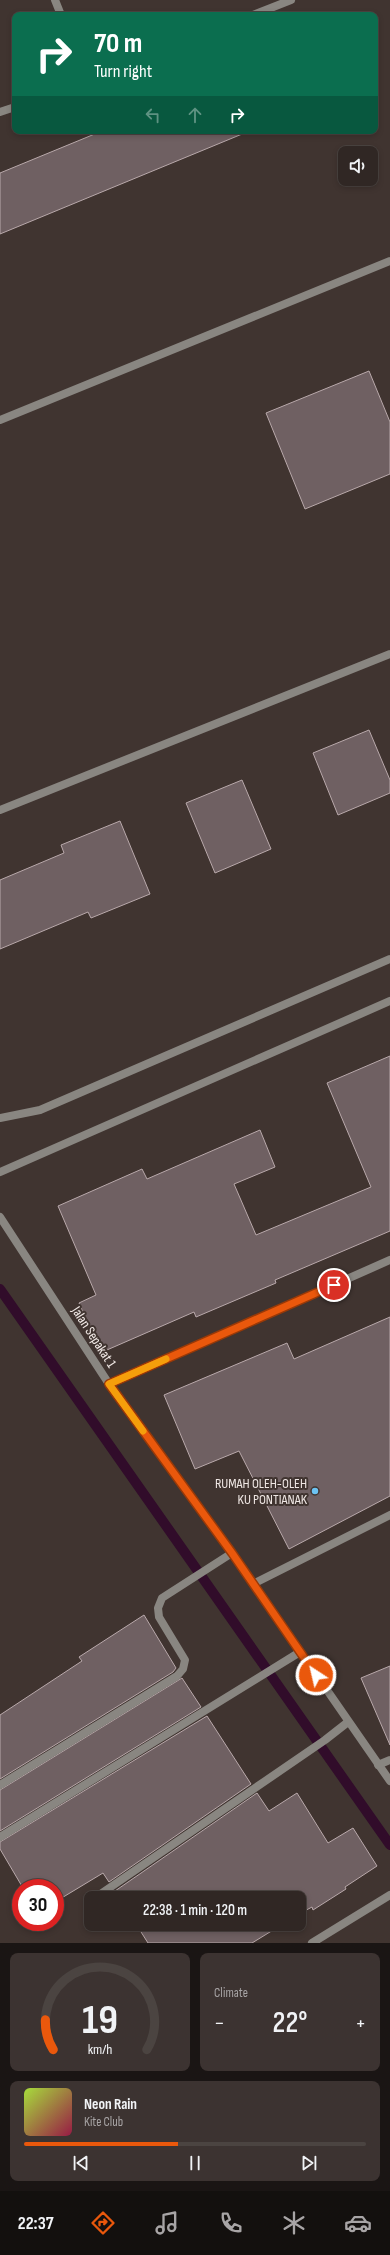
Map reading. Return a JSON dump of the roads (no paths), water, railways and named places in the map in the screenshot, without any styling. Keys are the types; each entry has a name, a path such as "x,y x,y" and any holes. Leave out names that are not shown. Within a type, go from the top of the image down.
{"street":[{"path":"55,0 60,12"},
{"path":"261,12 291,0"},
{"path":"0,112 12,108"},
{"path":"0,420 390,261"},
{"path":"0,810 390,654"},
{"path":"0,1118 3,1119 40,1110 390,959"},
{"path":"0,1172 390,1001"},
{"name":"Jalan Sepakat 1","path":"0,1218 109,1384 232,1553 390,1782"},
{"path":"109,1384 390,1260"},
{"path":"253,1584 390,1514"},
{"path":"0,1785 180,1672 185,1660 159,1617 158,1608 162,1598 232,1553"},
{"path":"0,1837 300,1652"},
{"path":"105,1891 325,1740 348,1722"},
{"path":"378,1765 390,1760"},
{"path":"312,1943 390,1895"}],"waterway":[{"path":"0,1289 390,1845"}],"place":[{"name":"RUMAH OLEH-OLEH KU PONTIANAK","path":"315,1491"}]}
